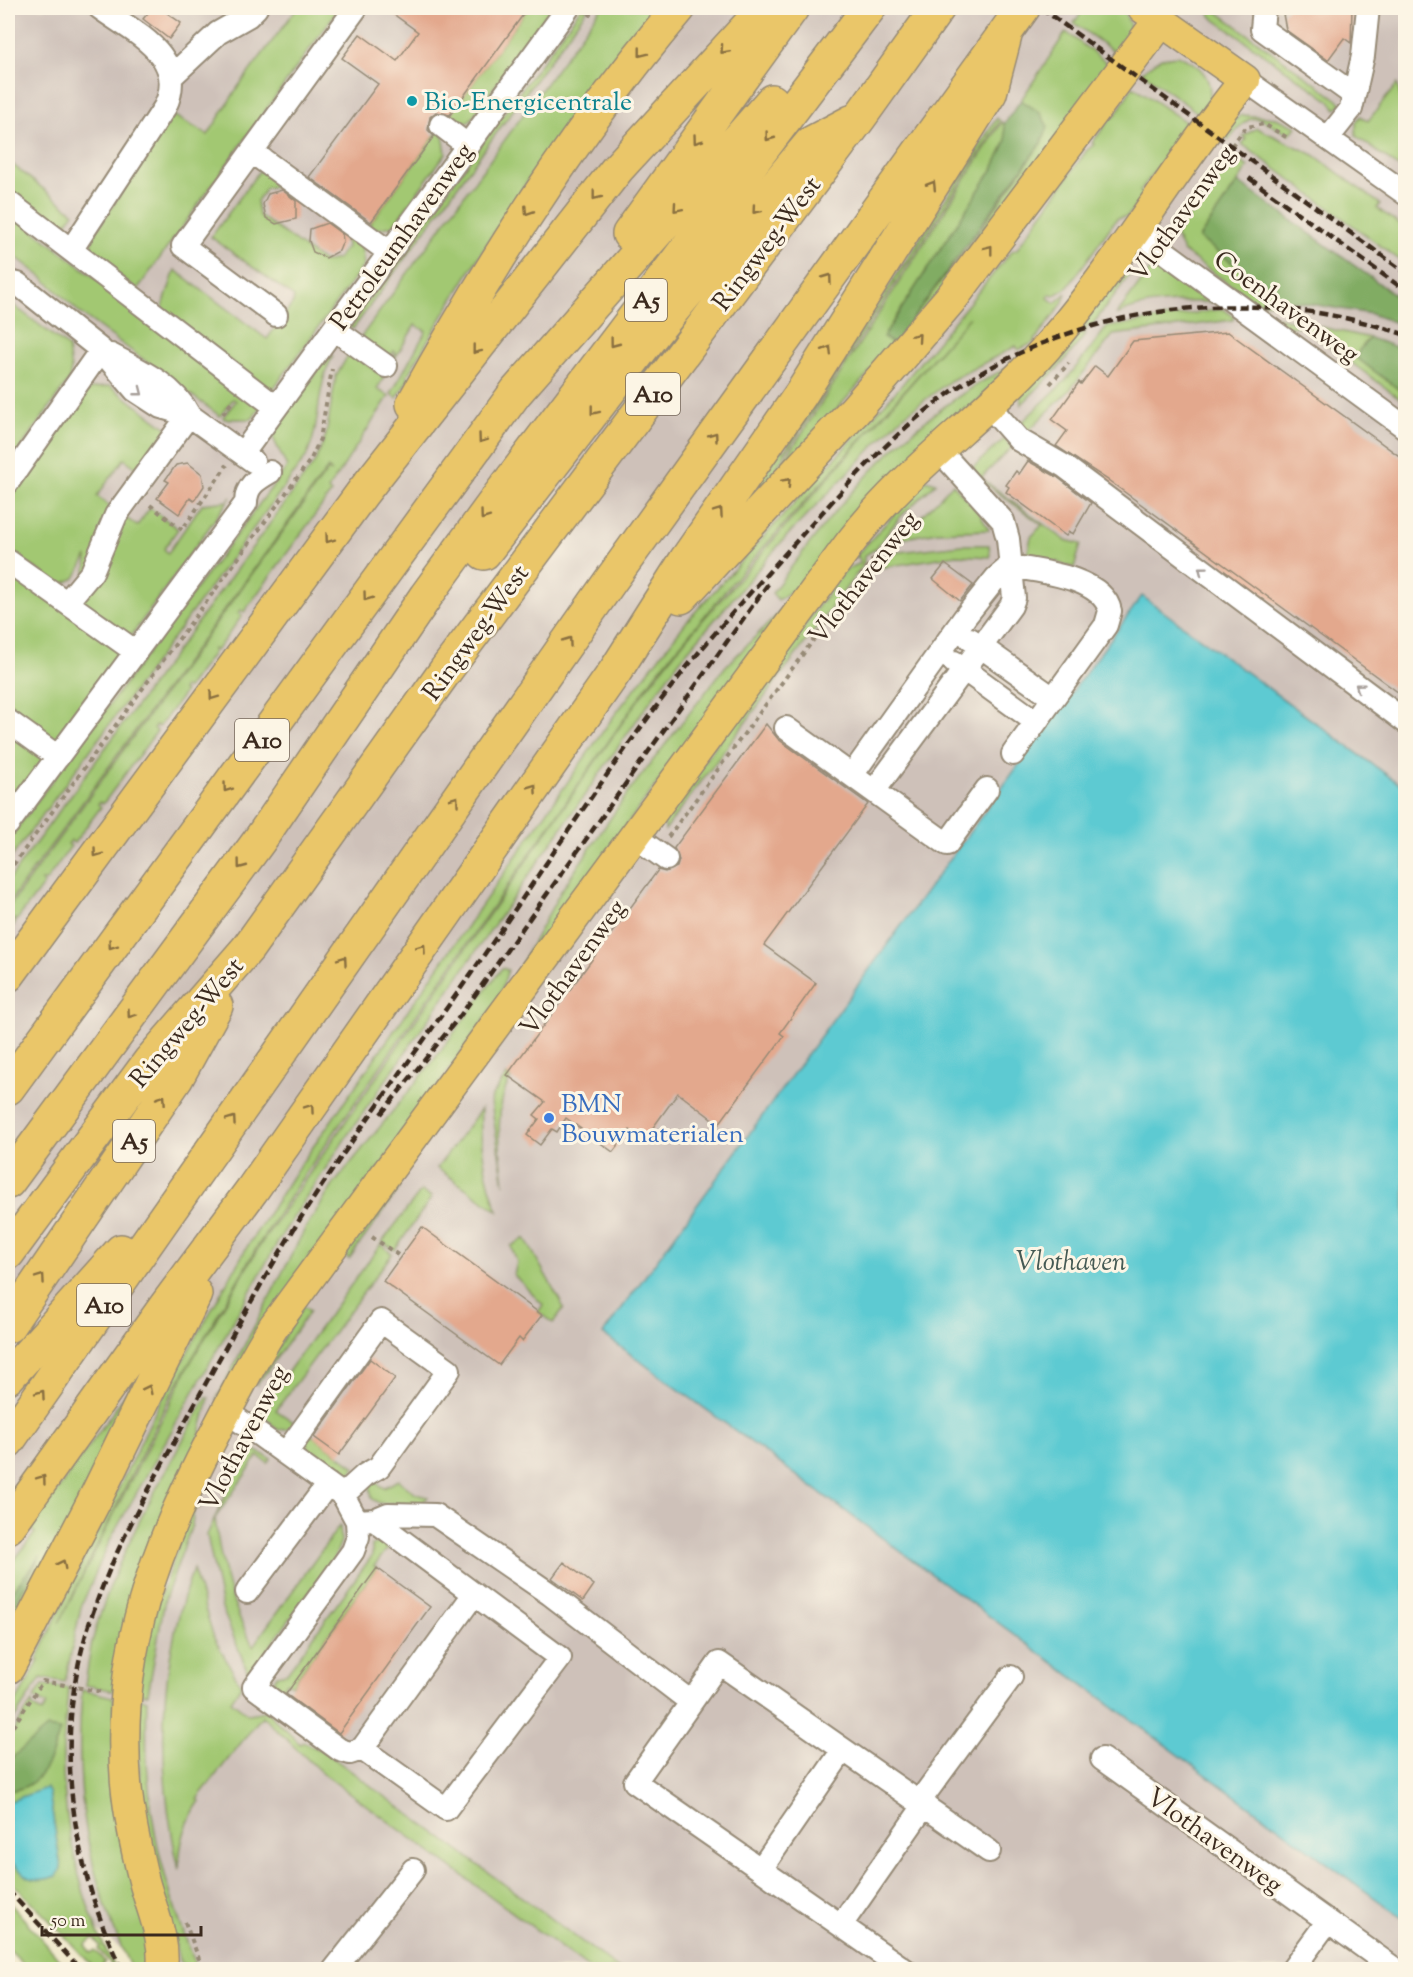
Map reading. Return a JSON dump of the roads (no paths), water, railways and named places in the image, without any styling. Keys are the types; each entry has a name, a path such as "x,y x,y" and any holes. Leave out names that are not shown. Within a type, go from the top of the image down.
{"highway":[{"name":"A10","path":"363,492 470,303 506,245 607,98 679,8"},
{"name":"A10","path":"8,975 363,492 618,168 765,8"},
{"name":"A10","path":"8,1088 516,392 792,8"},
{"name":"A10","path":"516,392 855,8"},
{"name":"Ringweg-West","path":"8,1182 312,766 426,596 486,514 869,8"},
{"name":"Ringweg-West","path":"8,1253 150,1060 248,948 453,661 860,117 938,8"},
{"name":"A10","path":"616,670 855,410 953,296 1152,12"},
{"name":"A10","path":"8,1527 252,1190 616,670 686,560 801,394 981,87 1015,20"},
{"name":"A10","path":"8,1441 598,599 981,87"},
{"name":"A10","path":"312,766 442,608 657,329 811,143 860,117"},
{"name":"A5","path":"8,1326 176,1079 248,948"},
{"name":"A5","path":"8,1377 26,1354 199,1168"},
{"name":"A10","path":"8,1667 88,1514 181,1319 252,1190"}],"main road":[{"path":"1152,12 1245,80"},
{"name":"Vlothavenweg","path":"162,1970 162,1940 138,1856 126,1784 126,1695 138,1619 153,1567 181,1498 274,1326 652,849 857,533 892,494 988,405 1053,339 1245,80"}],"street":[{"path":"71,250 170,97 172,76 160,52 100,8"},
{"path":"172,76 218,33 248,16 256,8"},
{"path":"276,315 183,246 356,8"},
{"name":"Petroleumhavenweg","path":"240,452 342,334 390,252 568,8"},
{"path":"1264,8 1262,29 1354,95"},
{"path":"1328,138 1351,109 1366,40 1368,8"},
{"path":"1245,80 1406,194"},
{"path":"441,125 467,145"},
{"path":"252,152 390,252"},
{"path":"8,202 71,250 270,416"},
{"name":"Coenhavenweg","path":"1135,230 1406,428"},
{"path":"8,263 13,283 101,350 135,390 161,407 189,415 270,472 267,488 257,502 246,503 8,824"},
{"path":"342,334 386,366"},
{"path":"8,482 101,350"},
{"path":"988,405 1019,440 1064,466 1406,722"},
{"path":"67,602 92,572 116,515 189,415"},
{"path":"874,791 1011,606 1015,589 1007,532 1003,521 939,450"},
{"path":"8,561 136,652"},
{"path":"852,775 956,629 996,578 1010,566"},
{"path":"1010,566 1076,580 1101,595 1109,605 1109,618 1106,625 1013,754"},
{"path":"956,629 1053,698"},
{"path":"940,652 1036,723"},
{"path":"8,721 58,757"},
{"path":"786,728 947,844 987,789"},
{"path":"247,1592 336,1489 379,1467 449,1370 381,1321 286,1453"},
{"path":"226,1411 336,1489 366,1520 474,1594 560,1658 446,1809 362,1749"},
{"path":"474,1594 362,1749 350,1753 340,1750 254,1687 353,1551 366,1520 388,1514 435,1515 550,1594 691,1702"},
{"path":"905,1970 635,1782 718,1663 989,1851"},
{"path":"841,1925 921,1804 1011,1677"},
{"path":"760,1869 843,1750"},
{"name":"Vlothavenweg","path":"1102,1758 1396,1970"},
{"path":"334,1970 413,1870"},
{"path":"1292,1970 1328,1921"}],"water":[{"name":"Vlothaven","path":"1142,596 1405,788 1405,1920 603,1334"},
{"path":"46,1788 49,1792 61,1868 57,1876 41,1880 25,1875 8,1859 8,1802"}],"railway":[{"path":"1041,8 1406,273"},
{"path":"1249,178 1406,291"},
{"path":"122,1970 105,1932 81,1853 70,1771 70,1730 74,1689 90,1620 111,1565 207,1380 300,1219 342,1155 475,968 600,785 678,678 841,492 903,430 949,393 1024,351 1076,331 1130,317 1185,309 1241,306 1297,310 1352,320 1406,335"},
{"path":"381,1114 460,1016 768,584"},
{"path":"8,1890 81,1970"}],"place":[{"name":"Bio-Energicentrale","path":"412,101"},
{"name":"BMN Bouwmaterialen","path":"549,1118"}]}
